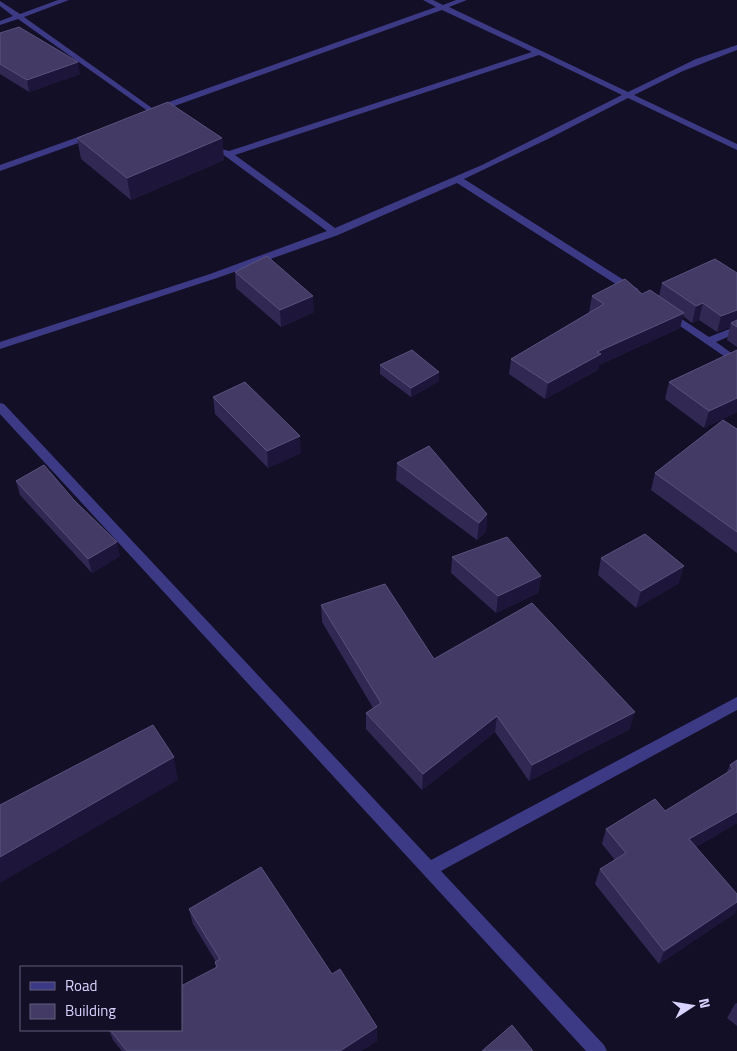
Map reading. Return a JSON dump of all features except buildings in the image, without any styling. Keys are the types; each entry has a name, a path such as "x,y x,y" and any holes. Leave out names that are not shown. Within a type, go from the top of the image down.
{"street":[{"path":"0,23 65,0"},
{"path":"427,0 737,147"},
{"path":"143,116 442,6 463,0"},
{"path":"0,3 159,111"},
{"path":"0,346 97,313 173,290 335,233 533,145 670,74 737,47"},
{"path":"228,154 540,52"},
{"path":"0,168 99,132"},
{"path":"215,145 335,233"},
{"path":"457,179 643,297"},
{"path":"659,307 710,341 737,362"},
{"path":"710,341 737,329"},
{"path":"0,407 598,1051"},
{"path":"429,869 737,703"}]}
